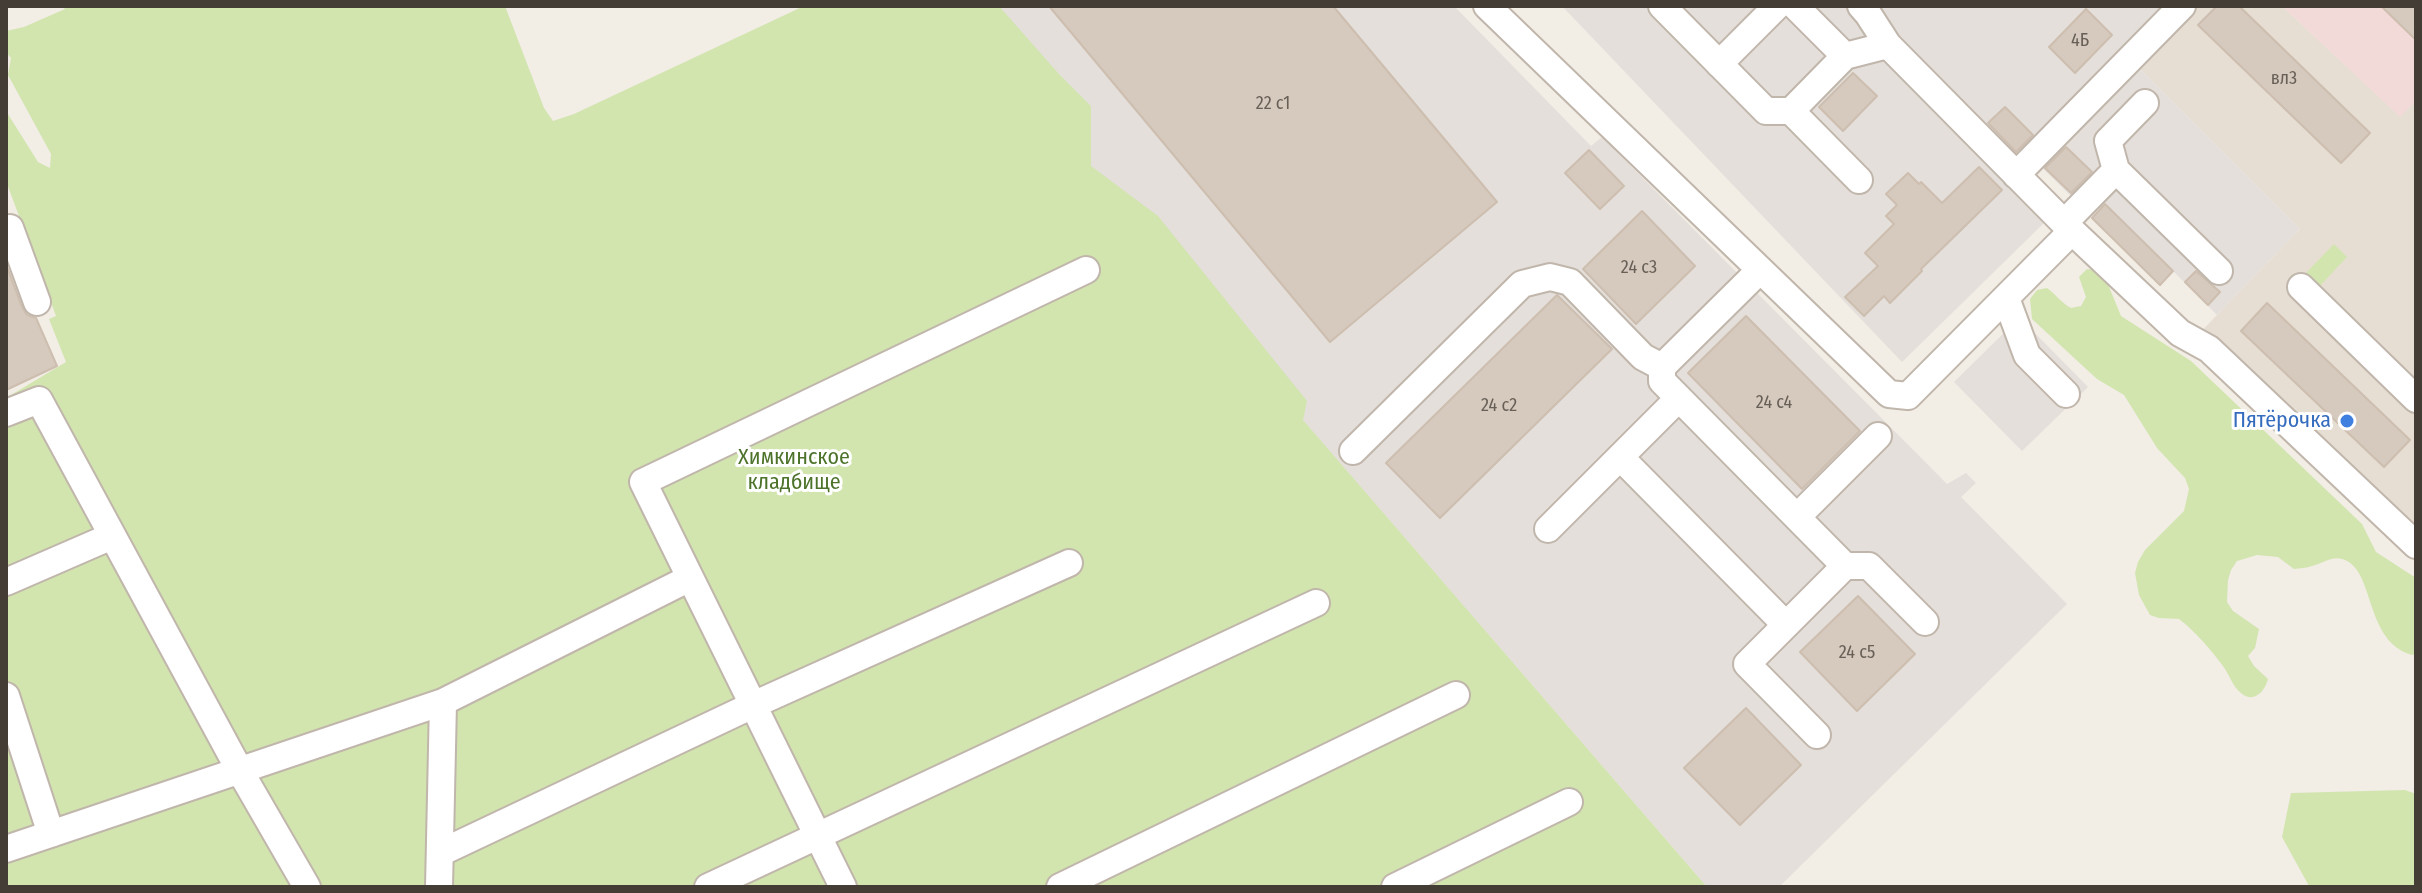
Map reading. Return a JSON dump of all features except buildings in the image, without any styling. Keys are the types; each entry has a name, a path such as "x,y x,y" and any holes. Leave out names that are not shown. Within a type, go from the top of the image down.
{"street":[{"path":"1487,6 1889,394 1908,396 2006,298 2116,170"},
{"path":"1662,6 1766,111 1791,111 1859,180"},
{"path":"1719,64 1777,6"},
{"path":"1795,6 1845,56"},
{"path":"1861,6 1888,45 2068,227 2180,333 2209,349 2416,545"},
{"path":"2016,175 2182,6"},
{"path":"1791,111 1845,56 1888,45"},
{"path":"2145,103 2108,141 2116,170 2219,271"},
{"path":"6,230 10,228 37,302"},
{"path":"843,887 643,482 1086,270"},
{"path":"1759,271 1662,367 1662,381 1845,566"},
{"path":"1353,451 1522,284 1550,277 1570,282 1643,357 1662,367"},
{"path":"2301,287 2416,399"},
{"path":"2006,298 2027,355 2066,394"},
{"path":"1548,529 1679,398"},
{"path":"6,413 39,400 240,771 307,887"},
{"path":"1797,517 1878,436"},
{"path":"1620,457 1786,625"},
{"path":"6,582 112,536"},
{"path":"440,853 753,705 1069,563"},
{"path":"1817,735 1747,664 1845,566 1869,566 1925,622"},
{"path":"6,849 443,702 690,578"},
{"path":"708,887 1316,603"},
{"path":"1060,887 1456,695"},
{"path":"6,696 51,834"},
{"path":"439,887 443,702"},
{"path":"1395,887 1569,802"}],"shaded area":[{"path":"952,6 1454,6 1591,146 1602,137 1947,484 1966,473 1976,483 1961,497 2067,604 1779,887 1707,887 1176,274"},
{"path":"1562,6 2191,6 2135,64 2300,229 2217,315 2091,189 2077,202 2024,150 2047,220 1902,362"},
{"path":"2191,6 2282,6 2400,116 2416,101 2416,557 2190,343 2300,229 2135,64"},
{"path":"2282,6 2416,6 2416,101 2400,117"},
{"path":"2023,321 2088,387 2022,451 1954,382 2007,330"}],"green space":[{"name":"Химкинское кладбище","path":"62,6 505,6 544,108 553,121 804,6 999,6 1091,106 1091,166 1158,216 1307,401 1303,420 1707,887 6,887 6,398 66,362 49,319 56,316 6,181 6,111 38,162 50,168 51,154 8,75 11,58 6,52 6,31 24,27 65,9"},
{"path":"2334,244 2347,257 2318,288 2304,275"},
{"path":"2087,269 2097,270 2105,277 2121,316 2191,361 2362,524 2376,552 2416,578 2416,654 2396,647 2385,635 2360,576 2353,565 2338,558 2294,569 2278,557 2257,555 2237,561 2231,570 2227,602 2233,611 2259,629 2255,648 2248,656 2268,679 2262,692 2254,697 2238,690 2213,654 2179,619 2150,615 2139,595 2135,573 2145,550 2184,511 2189,489 2185,478 2157,448 2124,395 2097,379 2032,319 2030,299 2037,290 2047,288 2071,308 2081,306 2086,297 2079,277"},
{"path":"2405,790 2416,794 2416,887 2309,886 2282,837 2291,793"}],"place":[{"name":"Пятёрочка","path":"2347,421"}]}
